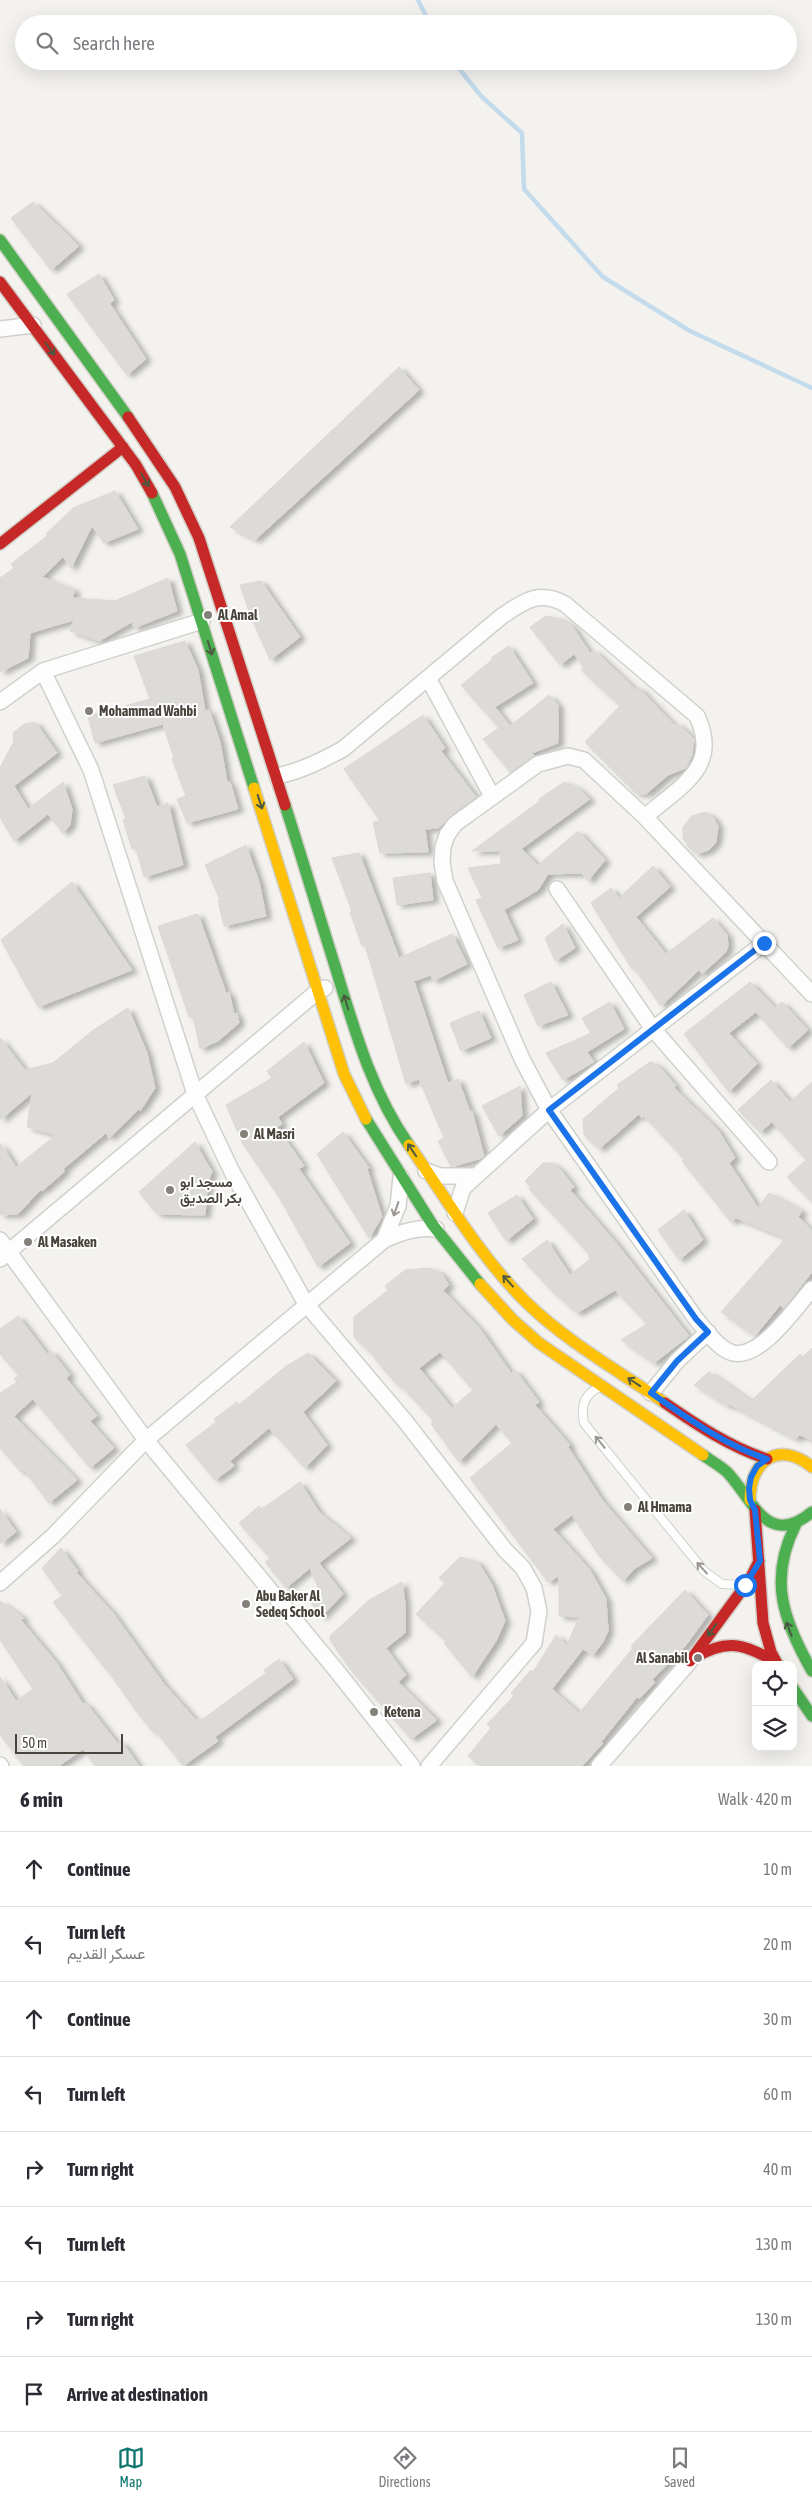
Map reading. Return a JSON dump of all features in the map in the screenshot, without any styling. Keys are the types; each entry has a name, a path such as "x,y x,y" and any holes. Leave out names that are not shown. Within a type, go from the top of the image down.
{"main road":[{"path":"0,240 118,400 176,486 208,565 277,776 359,1046 378,1091 397,1128 484,1254 527,1303 577,1343 651,1393 727,1442 746,1452 767,1459"},
{"path":"1,288 32,325 123,446 153,494 168,525 202,621 344,1074 358,1104 401,1177 436,1229 479,1283 513,1320 539,1343 726,1471 763,1519 773,1524 785,1526 807,1518"},
{"path":"0,544 123,446"},
{"path":"776,1661 765,1634 761,1610 760,1561 749,1488 751,1477 757,1466 778,1454 790,1454 802,1458 812,1467"},
{"path":"807,1518 784,1546 780,1590 784,1616 791,1634 812,1672"},
{"path":"690,1661 760,1561"},
{"path":"690,1661 708,1649 731,1643 754,1649 774,1661"},
{"path":"797,1694 812,1716"}],"street":[{"path":"0,329 32,325"},
{"path":"277,776 319,763 343,749 502,616 522,602 539,596 552,597 565,604 697,716 704,730 706,743 704,758 698,771 645,817"},
{"path":"0,702 43,671 202,621"},
{"path":"43,671 91,770 195,1094 232,1172 306,1304 405,1421 500,1544 523,1568 532,1583 538,1600 539,1623 534,1643 429,1766"},
{"path":"428,678 492,796"},
{"path":"812,994 645,817 584,760 568,756 538,764 455,824 447,835 442,862 445,881 522,1059 549,1110 696,1319 721,1347 732,1353 742,1353 758,1348 812,1289"},
{"path":"557,890 653,1029 769,1162"},
{"path":"455,1213 458,1196 474,1176 549,1110 764,943"},
{"path":"340,982 318,991 3,1250 146,1440 336,1670 412,1766"},
{"path":"426,1171 441,1176 474,1176"},
{"path":"384,1240 398,1206 401,1177"},
{"path":"0,1583 53,1536 146,1440 384,1240 413,1229 436,1229"},
{"path":"651,1393 677,1361 708,1332"},
{"path":"599,1766 690,1661"}],"lane":[{"path":"602,1386 593,1390 583,1404 584,1423 704,1571 722,1584 745,1585"}],"building":[{"path":"33,202 79,246 51,270 11,218"},
{"path":"99,274 114,300 110,304 146,359 127,375 67,294"},
{"path":"399,367 419,390 255,540 230,527"},
{"path":"115,491 138,529 104,543 92,526 71,568 63,557 42,577 75,590 72,598 115,601 168,578 177,611 134,628 132,622 99,641 70,631 74,620 30,633 28,658 0,672 0,578 14,568 11,564 47,536 46,534 73,508"},
{"path":"261,581 300,637 270,660 251,617 240,585"},
{"path":"546,616 561,619 572,626 590,653 594,650 636,690 638,687 675,726 677,723 694,739 692,755 686,768 668,775 646,794 636,793 585,742 620,706 581,670 584,668 574,654 560,665 530,627"},
{"path":"185,641 198,670 205,711 209,710 220,742 227,782 230,782 238,809 187,823 177,799 186,796 172,759 174,758 163,724 95,743 88,716 150,699 134,656"},
{"path":"509,646 533,683 495,707 510,726 549,695 558,705 558,743 532,753 534,756 510,772 483,739 499,728 461,685 492,660 491,658"},
{"path":"423,715 445,748 441,751 476,797 450,816 439,828 425,829 428,852 380,853 373,822 380,821 344,769"},
{"path":"36,723 57,753 14,786 28,809 63,782 72,809 70,825 63,833 48,814 14,841 0,817 0,768 14,741 13,733 24,724"},
{"path":"145,776 157,807 168,803 183,865 144,877 136,848 132,849 123,820 126,819 113,785"},
{"path":"564,782 577,787 590,799 521,849 538,865 578,831 605,860 588,881 582,873 548,874 538,890 504,910 518,940 498,948 476,900 482,898 468,868 501,864 500,851 472,851"},
{"path":"705,812 713,817 718,826 716,842 709,850 697,854 689,848 683,838 683,827 692,816"},
{"path":"246,845 259,882 266,916 224,926 218,901 220,900 205,865"},
{"path":"359,853 399,958 452,934 467,964 433,981 431,975 414,981 448,1083 458,1079 470,1112 472,1111 484,1156 482,1158 451,1167 438,1141 444,1138 419,1079 406,1084 365,945 362,946 350,912 352,911 332,858"},
{"path":"653,866 670,887 636,917 666,954 713,918 727,935 728,946 726,952 702,974 699,970 661,1006 634,968 632,969 591,903 611,888 619,898"},
{"path":"430,873 433,900 397,905 393,878"},
{"path":"72,882 132,970 38,1007 1,940"},
{"path":"198,914 226,993 229,992 234,1014 237,1013 239,1023 218,1041 200,1049 193,1016 189,1017 158,926"},
{"path":"563,924 575,948 555,961 545,938"},
{"path":"551,982 568,1015 538,1026 524,995"},
{"path":"750,982 775,1008 782,1002 808,1030 788,1048 756,1012 729,1033 757,1064 729,1092 684,1034"},
{"path":"610,1002 624,1029 587,1052 594,1062 563,1080 546,1053 591,1033 582,1018"},
{"path":"128,1008 147,1053 155,1088 140,1111 139,1109 109,1138 106,1133 63,1169 65,1171 42,1191 41,1189 18,1214 0,1215 0,1143 16,1167 56,1135 27,1127 32,1093 0,1120 0,1038 25,1070 53,1063 92,1031"},
{"path":"479,1011 491,1038 461,1051 450,1023"},
{"path":"304,1042 324,1083 278,1117 282,1124 277,1127 304,1166 299,1169 350,1243 318,1267 279,1197 243,1144 226,1105 272,1078 267,1071"},
{"path":"650,1062 658,1065 676,1086 674,1088 718,1130 735,1158 729,1163 758,1208 769,1193 802,1211 798,1217 812,1230 812,1272 784,1308 780,1305 755,1336 721,1312 786,1238 736,1218 731,1222 682,1161 684,1159 644,1116 642,1118 639,1114 599,1149 584,1135 583,1119 619,1088 617,1085"},
{"path":"771,1080 790,1102 812,1082 812,1202 787,1177 806,1160 772,1122 760,1132 738,1110"},
{"path":"520,1086 522,1116 499,1136 482,1106"},
{"path":"343,1132 369,1168 367,1169 382,1217 369,1238 317,1154"},
{"path":"195,1142 212,1172 208,1181 205,1215 157,1214 139,1192"},
{"path":"543,1163 552,1163 560,1169 574,1187 570,1190 613,1239 689,1336 654,1363 621,1340 647,1324 615,1290 577,1313 554,1293 522,1259 547,1240 570,1275 590,1259 588,1256 590,1255 529,1189 531,1188 525,1181"},
{"path":"517,1195 533,1219 506,1241 488,1213"},
{"path":"684,1210 703,1240 679,1260 658,1230"},
{"path":"430,1268 441,1273 449,1285 443,1290 480,1329 511,1373 515,1370 539,1402 535,1405 570,1445 568,1447 602,1500 652,1558 634,1569 623,1581 600,1557 572,1515 553,1529 590,1570 606,1599 608,1631 603,1642 593,1655 583,1649 552,1689 579,1713 633,1648 631,1646 685,1590 708,1615 686,1645 652,1680 655,1682 639,1699 637,1697 601,1742 603,1743 582,1766 480,1766 468,1756 491,1728 487,1724 514,1696 511,1693 531,1670 533,1672 556,1635 567,1645 579,1617 559,1616 559,1576 548,1582 470,1478 512,1443 496,1424 459,1462 431,1424 434,1421 399,1384 397,1385 375,1357 354,1337 354,1317 388,1290 385,1286 405,1270","holes":["440,1352 473,1390 452,1408 419,1368"]},
{"path":"18,1316 47,1354 51,1351 70,1375 66,1378 97,1416 90,1421 114,1448 90,1468 33,1399 14,1416 77,1480 49,1503 24,1470 21,1472 0,1448 0,1393 17,1382 14,1379 19,1376 0,1354 0,1329"},
{"path":"812,1348 812,1440 800,1435 796,1439 729,1404 728,1406 694,1385 709,1372 751,1401 800,1354 803,1357"},
{"path":"308,1353 336,1381 303,1412 327,1445 305,1468 269,1428 230,1461 234,1466 215,1480 186,1445 216,1422 214,1419 237,1402 239,1405 285,1367"},
{"path":"300,1482 319,1512 351,1538 319,1563 343,1594 321,1617 309,1599 320,1592 310,1568 286,1588 265,1562 270,1558 239,1523 259,1506 262,1509"},
{"path":"0,1509 16,1532 0,1544"},
{"path":"61,1548 78,1571 76,1572 113,1613 164,1684 196,1720 198,1718 200,1721 266,1673 264,1670 279,1659 293,1679 215,1737 218,1741 183,1766 155,1730 153,1732 136,1711 116,1682 53,1602 62,1596 42,1568"},
{"path":"460,1557 478,1562 492,1585 505,1621 496,1641 472,1677 444,1643 446,1641 416,1614 445,1583 439,1578"},
{"path":"402,1582 405,1603 405,1633 386,1648 406,1675 398,1682 437,1720 411,1739 350,1669 330,1640 330,1636 369,1600"},
{"path":"0,1601 24,1618 21,1620 56,1662 83,1704 86,1703 118,1744 122,1742 139,1766 95,1766 83,1749 59,1766 24,1766 0,1735 0,1677 16,1701 33,1689 0,1640"}],"waterway":[{"path":"418,0 426,15"},
{"path":"460,70 481,96 522,133 524,189 603,277 690,331 812,388"}],"traffic: fast":[{"path":"0,240 128,417"},
{"path":"152,493 180,554 254,788"},
{"path":"285,805 349,1013 365,1058 384,1103 409,1145"},
{"path":"366,1119 432,1224 480,1284"},
{"path":"703,1455 728,1473 755,1508 773,1523 784,1525 797,1522 812,1512"},
{"path":"796,1524 787,1544 781,1581 787,1617 793,1634 812,1671"},
{"path":"797,1694 812,1716"}],"traffic: slow":[{"path":"254,788 344,1074 366,1119"},
{"path":"409,1145 479,1247 527,1303 559,1331 665,1403"},
{"path":"480,1284 513,1320 539,1343 703,1455"},
{"path":"750,1500 751,1486 755,1474 769,1458 778,1455 788,1455 800,1459 812,1467"}],"traffic: jam":[{"path":"0,282 136,465 152,493"},
{"path":"128,417 175,487 199,538 285,805"},
{"path":"0,544 123,447"},
{"path":"665,1403 727,1442 767,1459"},
{"path":"755,1510 763,1623 771,1652 776,1661"},
{"path":"690,1661 750,1579 759,1561"},
{"path":"694,1658 717,1648 735,1646 754,1651 774,1661"}],"place":[{"name":"Al Amal","path":"208,615"},
{"name":"Mohammad Wahbi","path":"89,711"},
{"name":"Al Masri","path":"244,1134"},
{"name":"مسجد ابو بكر الصديق","path":"170,1190"},
{"name":"Al Masaken","path":"28,1242"},
{"name":"Al Hmama","path":"628,1507"},
{"name":"Abu Baker Al Sedeq School","path":"246,1604"},
{"name":"Al Sanabil","path":"698,1658"},
{"name":"Ketena","path":"374,1712"}],"route":[{"path":"745,1585 760,1561 755,1510 750,1500 749,1488 751,1477 757,1466 767,1459 746,1452 727,1442 696,1424 651,1393 677,1361 708,1332 696,1319 549,1110 764,943"}]}
